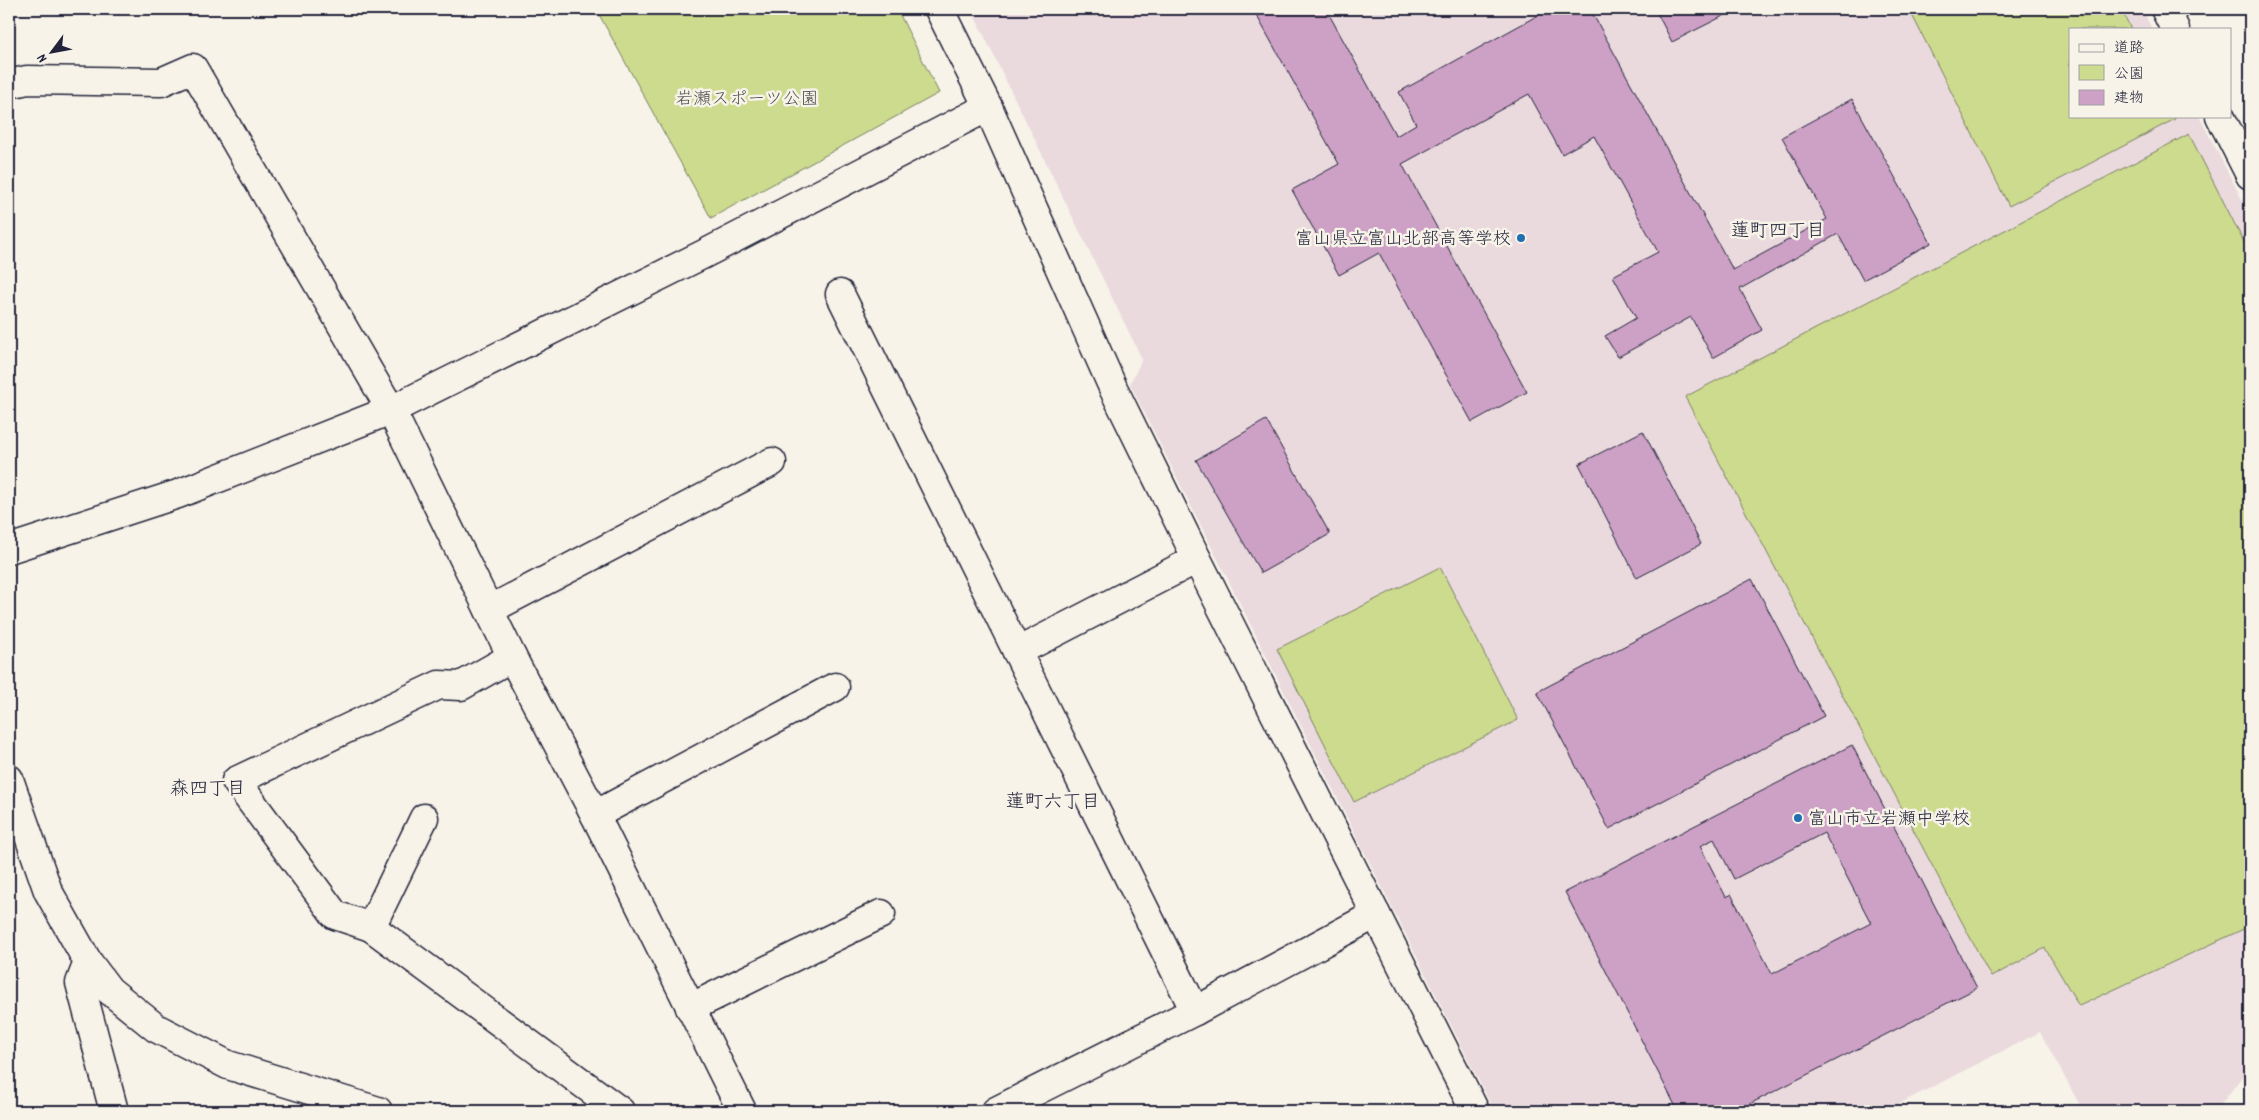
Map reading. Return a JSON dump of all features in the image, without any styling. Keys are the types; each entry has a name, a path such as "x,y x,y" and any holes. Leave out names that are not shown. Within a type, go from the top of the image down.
{"street":[{"path":"939,9 988,107 1114,390 1475,1111"},
{"path":"2165,9 2174,28"},
{"path":"9,84 27,80 161,82 193,68 391,410 512,657 595,815 742,1111"},
{"path":"9,549 178,494 391,410 713,249 988,107"},
{"path":"2221,118 2250,174"},
{"path":"840,294 1194,1011"},
{"path":"490,610 772,462"},
{"path":"1017,652 1197,559"},
{"path":"512,657 461,686 439,685 236,781 334,915 371,927 620,1111"},
{"path":"595,815 836,687"},
{"path":"9,778 48,891 88,962 110,990 156,1028 228,1065 378,1111"},
{"path":"371,927 424,818"},
{"path":"690,1008 881,914"},
{"path":"996,1111 1194,1011 1376,914"},
{"path":"88,962 80,983 114,1111"}],"shaded area":[{"name":"富山市立岩瀬中学校","path":"971,9 2142,9 2152,28 2069,28 2069,118 2200,118 2250,215 2250,1066 2216,1111 2083,1111 2040,1032 1885,1111 1494,1111 1130,384 1142,359"}],"green space":[{"name":"岩瀬スポーツ公園","path":"596,9 897,9 939,93 711,218"},
{"path":"1909,9 2121,9 2130,28 2069,28 2069,118 2175,119 2009,206"},
{"path":"2189,134 2250,254 2250,926 2079,1006 2045,948 1991,977 1685,397"},
{"path":"1440,567 1518,720 1354,802 1277,649"}],"building":[{"path":"1253,9 1326,9 1396,136 1416,124 1399,92 1542,13 1539,9 1590,9 1733,270 1827,219 1782,137 1852,99 1931,243 1863,280 1838,234 1740,289 1762,330 1713,358 1691,317 1618,357 1605,336 1636,318 1613,276 1658,252 1594,136 1562,154 1529,94 1402,164 1527,392 1472,422 1379,253 1339,275 1292,190 1339,164"},
{"path":"1655,9 1737,9 1672,42"},
{"path":"1266,420 1330,534 1261,573 1196,460"},
{"path":"1643,431 1701,544 1637,578 1579,464"},
{"path":"1752,579 1824,716 1609,829 1537,692"},
{"path":"1852,745 1977,988 1736,1111 1678,1111 1565,892","holes":["1824,833 1871,923 1772,974 1731,894 1726,897 1700,846 1714,839 1734,879"]}],"place":[{"name":"富山県立富山北部高等学校","path":"1521,238"},
{"name":"富山市立岩瀬中学校","path":"1798,818"}],"district":[{"name":"蓮町四丁目","path":"1778,229"},
{"name":"森四丁目","path":"208,787"},
{"name":"蓮町六丁目","path":"1053,800"}]}
